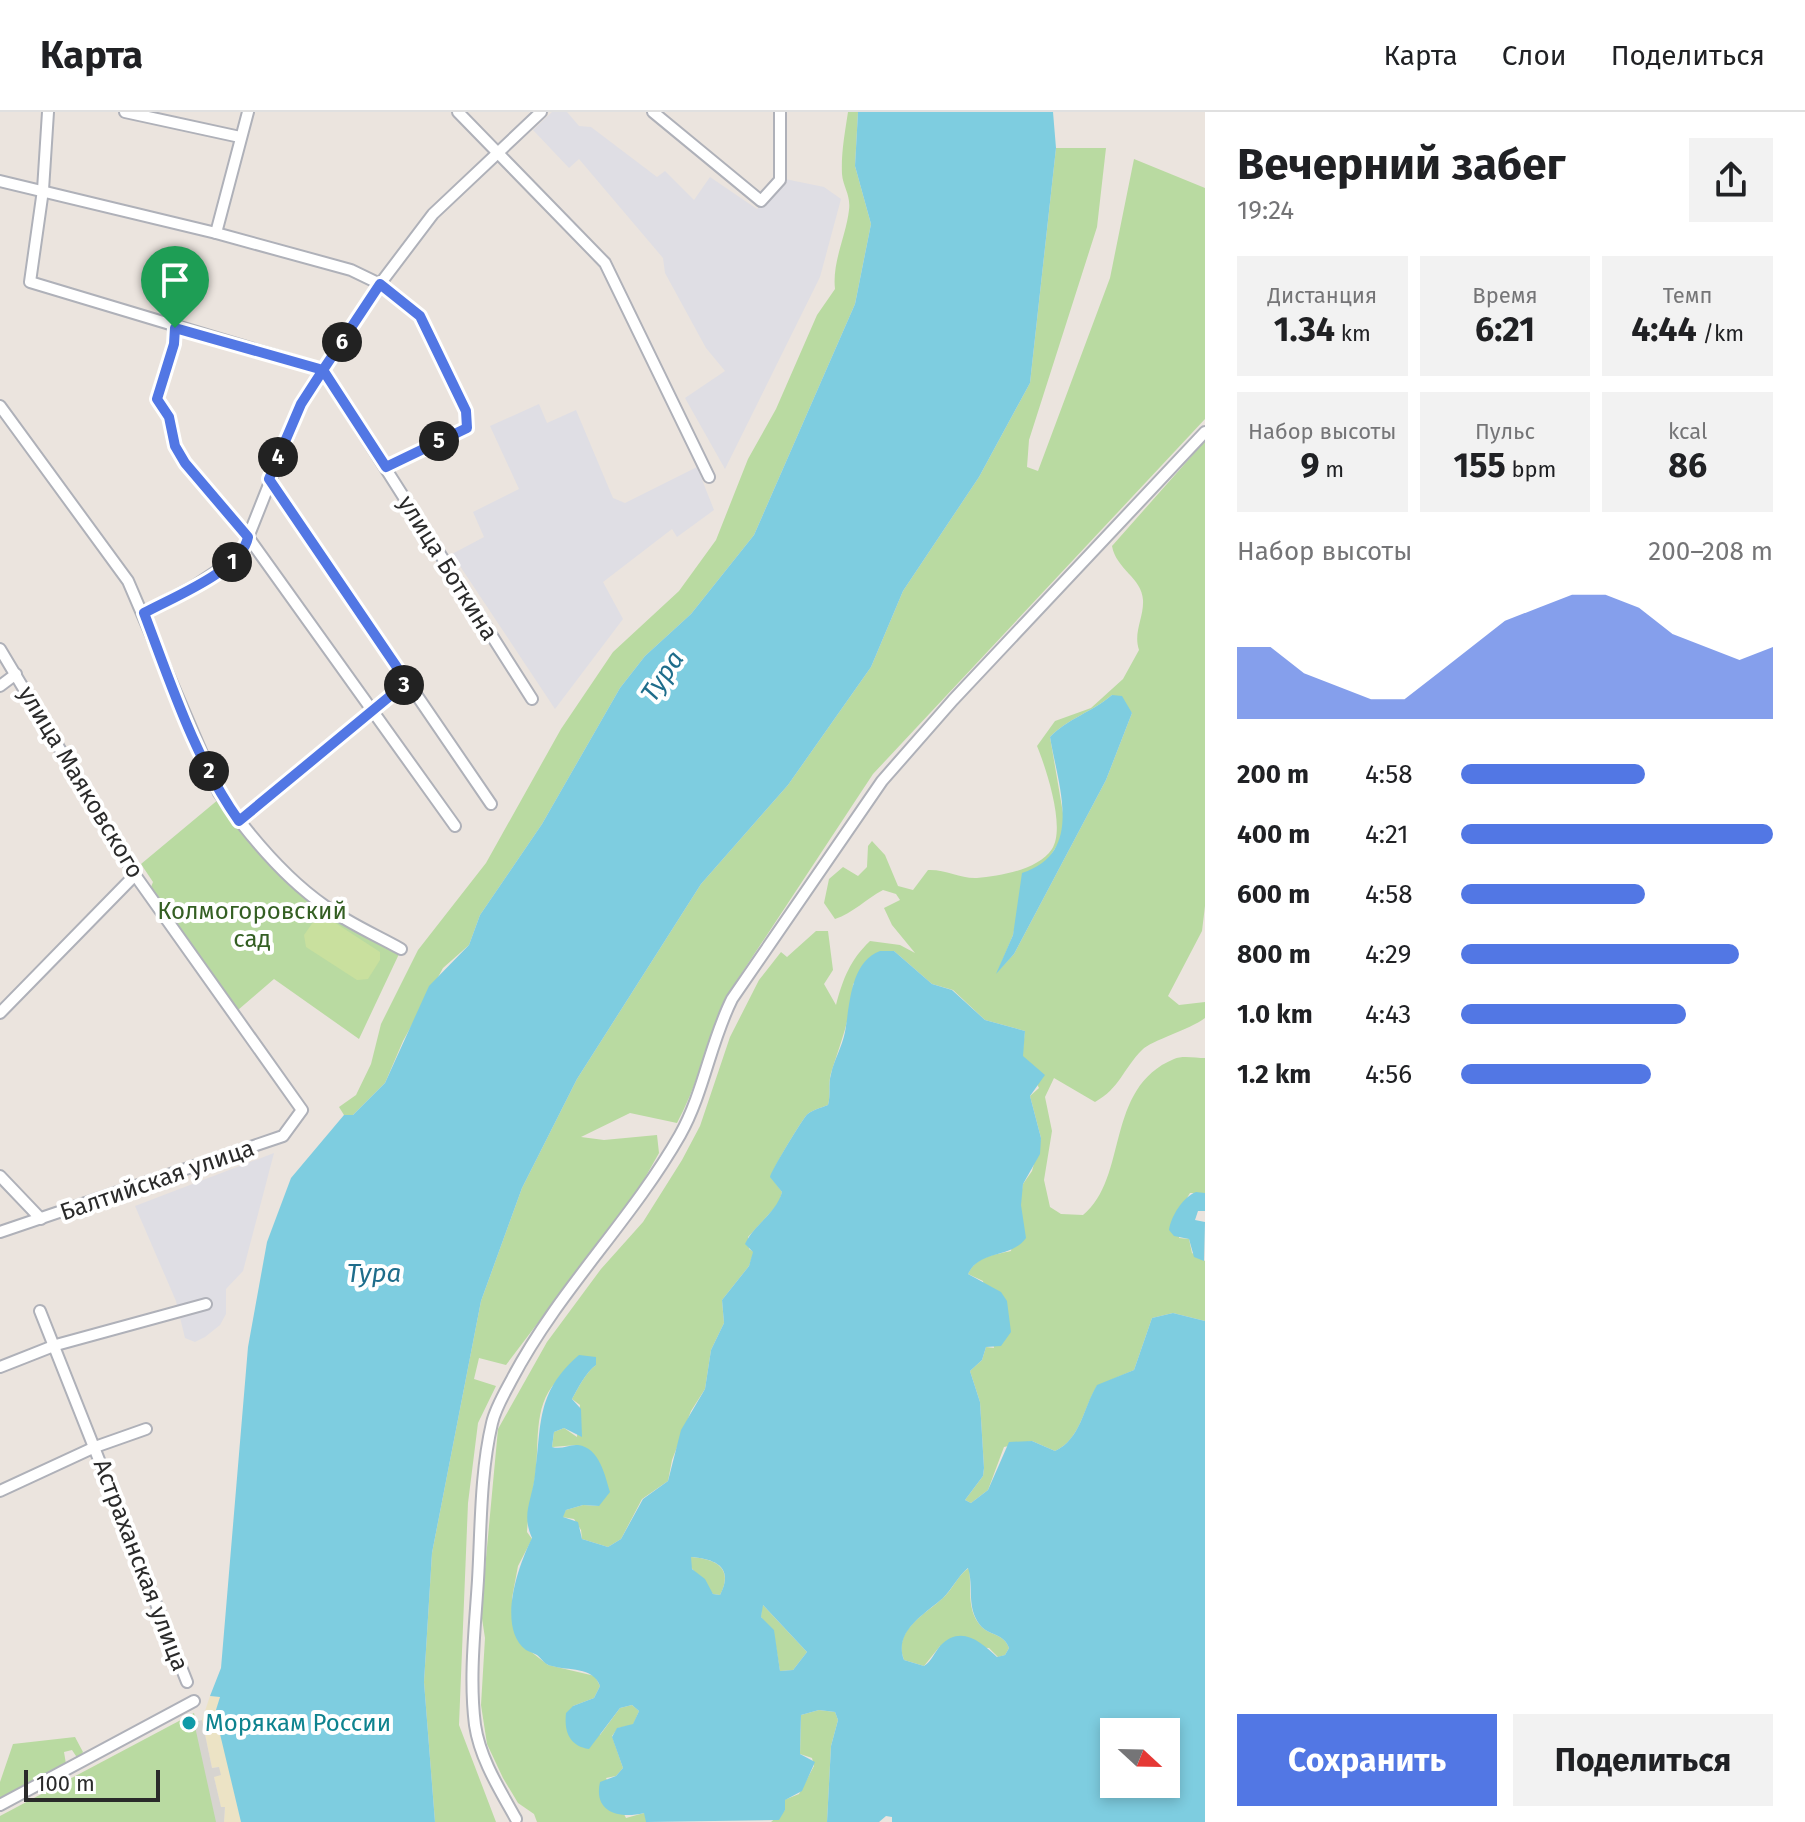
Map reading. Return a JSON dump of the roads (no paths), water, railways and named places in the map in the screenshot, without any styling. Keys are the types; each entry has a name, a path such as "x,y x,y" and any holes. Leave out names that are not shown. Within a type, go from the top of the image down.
{"street":[{"path":"48,112 43,190 30,282 323,370"},
{"path":"125,112 240,137"},
{"path":"216,233 248,112"},
{"path":"458,112 605,263 709,477"},
{"path":"144,613 232,562 246,548 269,479 301,404 380,284 433,214 541,112"},
{"path":"653,112 761,201 780,180 780,112"},
{"path":"0,181 216,233 351,270 380,284 420,316 466,411 467,428 386,467"},
{"path":"175,328 174,344 157,399 169,417 175,446 185,463 248,537 455,826"},
{"name":"улица Боткина","path":"323,370 532,699"},
{"path":"0,406 106,548 144,613 184,719 219,793 239,821 287,874 325,906 401,949"},
{"path":"516,1819 491,1775 475,1728 473,1685 482,1505 490,1435 492,1421 512,1379 544,1325 642,1196 681,1133 701,1089 715,1033 732,999 882,781 953,700 1205,432"},
{"path":"269,479 491,804"},
{"name":"улица Маяковского","path":"0,649 135,875 302,1110"},
{"path":"0,686 16,674"},
{"path":"239,821 407,682"},
{"path":"0,1013 135,875"},
{"name":"Балтийская улица","path":"0,1232 283,1136 302,1110"},
{"path":"0,1176 41,1219"},
{"path":"0,1367 56,1345 206,1304"},
{"name":"Астраханская улица","path":"40,1311 187,1682"},
{"name":"Астраханская улица","path":"0,1491 95,1447 146,1429"},
{"path":"0,1805 194,1701"}],"water":[{"name":"Тура","path":"858,112 1053,112 1056,148 1030,383 979,477 903,591 871,667 788,785 701,884 577,1079 522,1188 481,1301 432,1553 424,1682 435,1822 241,1822 215,1713 220,1697 210,1696 221,1668 248,1347 267,1242 291,1178 344,1115 353,1115 385,1083 429,986 469,945 480,915 542,824 620,688 645,656 691,614 754,535 855,304 871,224 855,166"},
{"path":"1112,695 1122,696 1132,713 1106,780 1014,954 996,974 1013,935 1022,873 1042,863 1054,850 1061,834 1061,796 1050,737"},
{"path":"880,951 894,951 932,984 952,990 985,1020 1025,1031 1023,1056 1045,1075 1030,1096 1041,1138 1040,1154 1023,1184 1021,1205 1026,1238 1012,1249 980,1261 968,1274 1001,1292 1007,1301 1011,1332 1001,1346 986,1347 982,1360 970,1371 980,1402 984,1468 983,1476 965,1500 971,1503 988,1490 1009,1442 1032,1441 1055,1451 1064,1446 1076,1431 1097,1385 1134,1370 1152,1318 1173,1313 1205,1321 1205,1822 892,1822 892,1817 886,1816 879,1822 827,1822 831,1746 838,1720 835,1712 819,1710 801,1715 800,1754 815,1762 802,1791 785,1800 785,1810 779,1820 646,1822 644,1813 626,1815 610,1811 601,1801 599,1792 600,1782 616,1776 623,1768 612,1737 617,1728 633,1724 639,1711 632,1705 620,1708 589,1749 577,1745 567,1732 566,1713 573,1706 594,1698 600,1686 597,1680 586,1672 547,1664 517,1640 512,1626 513,1595 521,1563 532,1538 527,1521 528,1507 534,1484 540,1425 548,1396 565,1369 579,1355 596,1357 596,1365 572,1399 581,1409 582,1437 564,1428 554,1432 552,1447 585,1447 592,1451 600,1464 610,1492 599,1506 583,1505 566,1510 563,1517 578,1522 582,1539 608,1547 621,1539 643,1499 668,1481 681,1430 705,1389 711,1350 724,1323 722,1300 749,1266 753,1252 745,1244 782,1192 770,1177 805,1117 828,1105 830,1078 844,1038 853,986 863,964","holes":["691,1557 715,1563 724,1572 720,1595 713,1594 705,1579 692,1569","968,1568 973,1611 984,1629 1007,1643 1009,1648 1005,1655 997,1657 977,1641 956,1636 940,1646 924,1666 904,1660 903,1640 907,1632 943,1598","763,1605 807,1652 793,1670 780,1671 774,1630 761,1617"]},
{"path":"1196,1192 1205,1193 1205,1211 1198,1211 1195,1220 1205,1222 1204,1261 1194,1257 1189,1239 1174,1236 1169,1230 1178,1208"}],"place":[{"name":"Морякам России","path":"189,1723"}],"park label":[{"name":"Колмогоровский сад","path":"252,925"}]}
